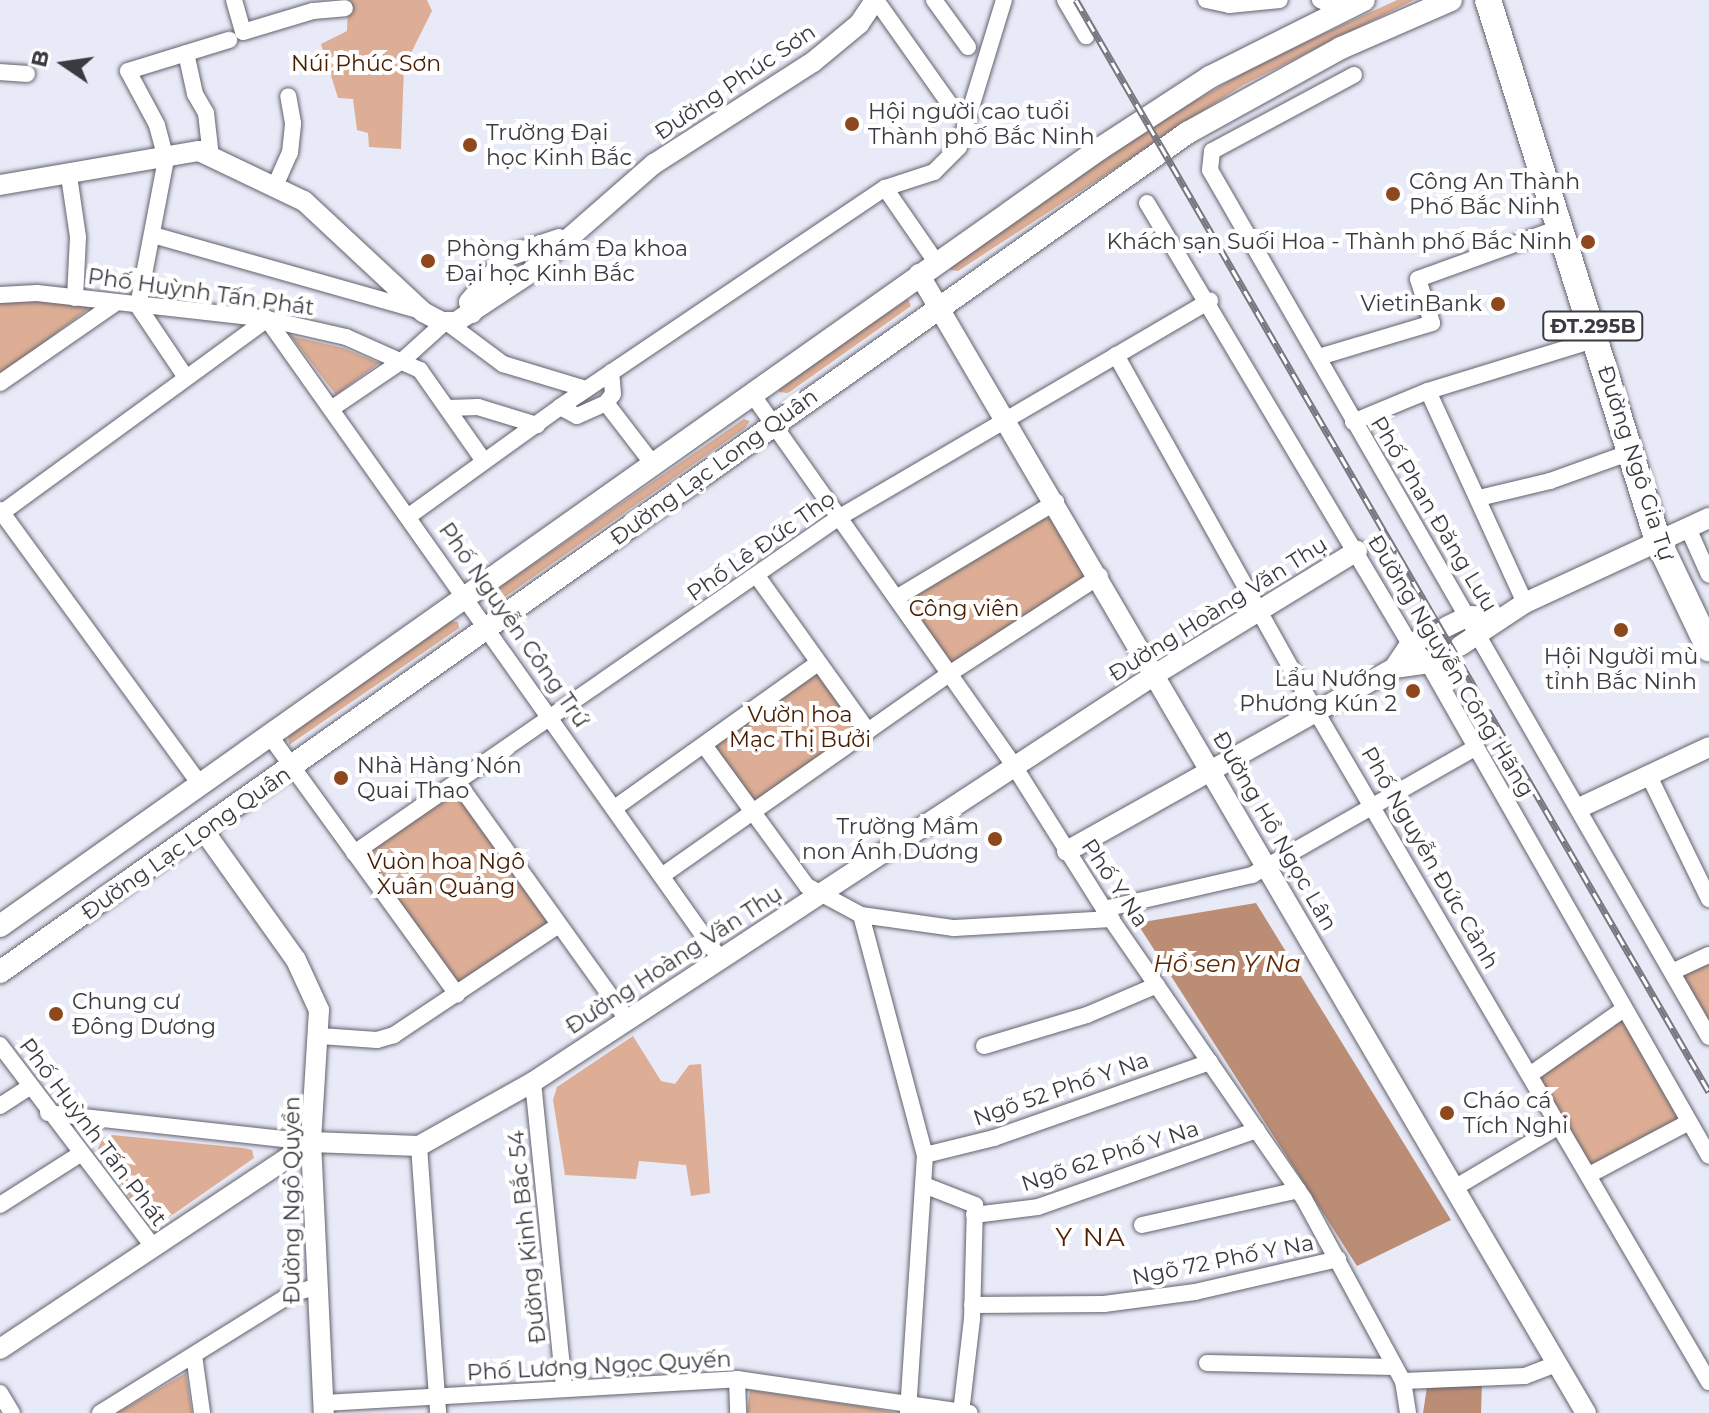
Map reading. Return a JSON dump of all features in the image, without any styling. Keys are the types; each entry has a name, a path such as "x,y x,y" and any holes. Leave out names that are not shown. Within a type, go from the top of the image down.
{"main road":[{"name":"Đường Lạc Long Quân","path":"0,926 928,268 1191,88 1364,0"},
{"name":"Đường Lạc Long Quân","path":"0,972 294,768 939,307 1201,124 1341,48 1451,0"},
{"name":"Đường Ngô Gia Tự","path":"1488,0 1562,227 1658,541 1709,648"}],"street":[{"path":"234,0 243,32 313,11 345,8"},
{"path":"875,0 949,103"},
{"name":"Đường Phúc Sơn","path":"446,323 472,313 527,275 654,164 813,62 859,24 875,0"},
{"path":"934,0 968,47"},
{"path":"409,516 586,389 885,188 934,172 956,153 1004,0"},
{"path":"1065,0 1086,36"},
{"path":"1206,0 1229,5 1280,0"},
{"path":"1320,0 1341,10"},
{"path":"185,376 138,306 166,159 157,125 128,71 229,40"},
{"path":"186,53 195,94 206,113 211,157"},
{"path":"0,72 27,74"},
{"name":"Phố Phan Đăng Lưu","path":"1354,75 1212,151 1210,170 1319,357 1353,422 1581,807 1709,1037"},
{"path":"275,186 290,153 293,123 288,96"},
{"path":"0,185 69,176 199,151 314,208 363,262 423,312"},
{"path":"69,176 78,237 75,298"},
{"path":"885,188 928,268"},
{"name":"Đường Nguyễn Công Hãng","path":"1147,203 1210,301 1410,644 1428,663 1709,1156"},
{"path":"1319,357 1432,323 1418,279 1562,227"},
{"path":"472,313 469,302 499,267 499,259 578,231"},
{"path":"153,235 423,312 446,323 503,364 586,389"},
{"name":"Đường Hồ Ngọc Lân","path":"928,268 939,307 1100,576 1586,1413"},
{"name":"Phố Huỳnh Tấn Phát","path":"0,295 75,298 267,319 346,337 420,370 484,461"},
{"name":"Phố Lê Đức Thọ","path":"354,853 838,518 1210,301"},
{"path":"0,383 114,304"},
{"path":"201,786 1,512 267,319"},
{"name":"Phố Nguyễn Công Trứ","path":"267,319 467,596 720,959"},
{"path":"331,409 403,360 446,323"},
{"path":"1353,422 1428,391 1597,339"},
{"name":"Phố Nguyễn Đức Cảnh","path":"1116,355 1316,712 1374,806 1709,1382"},
{"path":"560,407 577,416 606,403 613,394 611,372"},
{"path":"1428,391 1525,603"},
{"name":"Phố Y Na","path":"752,394 1014,766 1108,914 1298,1190 1398,1374 1408,1413"},
{"path":"606,403 653,464"},
{"path":"449,408 478,407 537,425"},
{"path":"1479,498 1550,481 1631,452"},
{"path":"896,598 1056,502"},
{"path":"1067,851 1394,668 1428,663 1481,636 1497,617 1709,518"},
{"path":"1688,528 1709,575"},
{"name":"Đường Hoàng Văn Thụ","path":"419,1146 533,1082 1156,674 1357,551"},
{"path":"757,576 868,731"},
{"path":"663,875 949,674 1100,576"},
{"path":"1394,668 1410,644 1469,616 1497,617"},
{"path":"616,807 818,663"},
{"path":"270,736 457,994"},
{"path":"704,745 807,886 820,896 861,915 954,928 1108,914 1252,875 1475,748"},
{"path":"1581,807 1709,747"},
{"path":"1649,776 1709,899"},
{"path":"458,783 627,1019"},
{"name":"Đường Ngô Quyền","path":"204,831 307,976 319,1010 320,1036 311,1142 315,1287 324,1408"},
{"path":"861,915 925,1155 908,1409"},
{"path":"320,1036 384,1039 559,925"},
{"path":"1674,971 1709,955"},
{"path":"984,1046 1087,1015 1157,985"},
{"path":"1531,1074 1624,1009"},
{"name":"Phố Huỳnh Tấn Phát","path":"0,1045 48,1113 152,1245"},
{"name":"Ngõ 52 Phố Y Na","path":"925,1155 994,1138 1210,1062"},
{"name":"Đường Kinh Bắc 54","path":"533,1082 564,1388"},
{"path":"0,1106 29,1087"},
{"path":"48,1113 311,1142 419,1146 437,1405"},
{"path":"1589,1175 1689,1122"},
{"path":"1456,1187 1561,1125"},
{"name":"Ngõ 62 Phố Y Na","path":"974,1215 1038,1207 1257,1130"},
{"path":"0,1349 311,1142"},
{"path":"0,1205 80,1154"},
{"path":"924,1185 975,1205 966,1412"},
{"path":"1142,1225 1298,1190"},
{"name":"Ngõ 72 Phố Y Na","path":"972,1305 1104,1304 1195,1292 1338,1259"},
{"path":"100,1413 291,1294 315,1287"},
{"path":"194,1355 202,1413"},
{"path":"1207,1363 1398,1374 1525,1376 1557,1364"},
{"path":"737,1379 738,1413"},
{"name":"Phố Lương Ngọc Quyến","path":"324,1408 437,1405 564,1388 737,1379 908,1409 966,1412"},
{"path":"0,1393 12,1413"}],"green space":[{"name":"Núi Phúc Sơn","path":"348,0 427,0 432,11 404,67 401,149 369,147 368,133 357,130 353,99 338,98 321,44 347,31"},
{"path":"1397,0 1414,0 1243,85 958,271 950,270 952,262 1174,113 1262,62"},
{"path":"13,299 85,304 88,309 0,376 0,301"},
{"path":"908,299 911,306 788,393 779,392 779,385"},
{"path":"291,336 343,348 379,363 336,395"},
{"path":"744,419 750,421 745,428 502,599 494,598 498,588"},
{"name":"Công viên","path":"1044,518 1053,519 1086,569 1083,583 954,662 945,662 905,597"},
{"path":"450,621 458,622 459,628 289,745 288,734"},
{"name":"Vườn hoa Mạc Thị Bưởi","path":"812,670 821,671 860,732 758,804 749,802 710,749"},
{"name":"Vuòn hoa Ngô Xuân Quảng","path":"452,797 464,798 551,920 550,927 462,985 453,983 363,860 367,848"},
{"path":"1709,956 1709,1032 1679,970"},
{"path":"1620,1015 1681,1121 1591,1168 1534,1075"},
{"path":"633,1036 661,1081 675,1084 689,1065 701,1064 710,1193 691,1196 686,1165 639,1161 636,1179 565,1175 553,1100 557,1087"},
{"path":"113,1135 243,1148 252,1150 254,1158 155,1227 148,1225 98,1148 103,1138"},
{"path":"186,1373 192,1413 117,1413"},
{"path":"750,1390 865,1407 897,1413 747,1413"}],"water":[{"name":"Hồ sen Y Na","path":"1256,903 1451,1220 1357,1266 1137,923"},
{"path":"1482,1383 1481,1413 1423,1413 1427,1387"}],"railway":[{"path":"1076,0 1709,1092"}],"place":[{"name":"Hội người cao tuổi Thành phố Bắc Ninh","path":"852,124"},
{"name":"Trường Đại học Kinh Bắc","path":"470,145"},
{"name":"Công An Thành Phố Bắc Ninh","path":"1393,194"},
{"name":"Khách sạn Suối Hoa - Thành phố Bắc Ninh","path":"1588,242"},
{"name":"Phòng khám Đa khoa Đại học Kinh Bắc","path":"428,261"},
{"name":"VietinBank","path":"1498,304"},
{"name":"Hội Người mù tỉnh Bắc Ninh","path":"1621,630"},
{"name":"Lẩu Nướng Phương Kún 2","path":"1413,691"},
{"name":"Nhà Hàng Nón Quai Thao","path":"341,778"},
{"name":"Trường Mầm non Ánh Dương","path":"995,839"},
{"name":"Chung cư Đông Dương","path":"56,1014"},
{"name":"Cháo cá Tích Nghi","path":"1447,1113"}],"district":[{"name":"Y NA","path":"1091,1238"}]}
